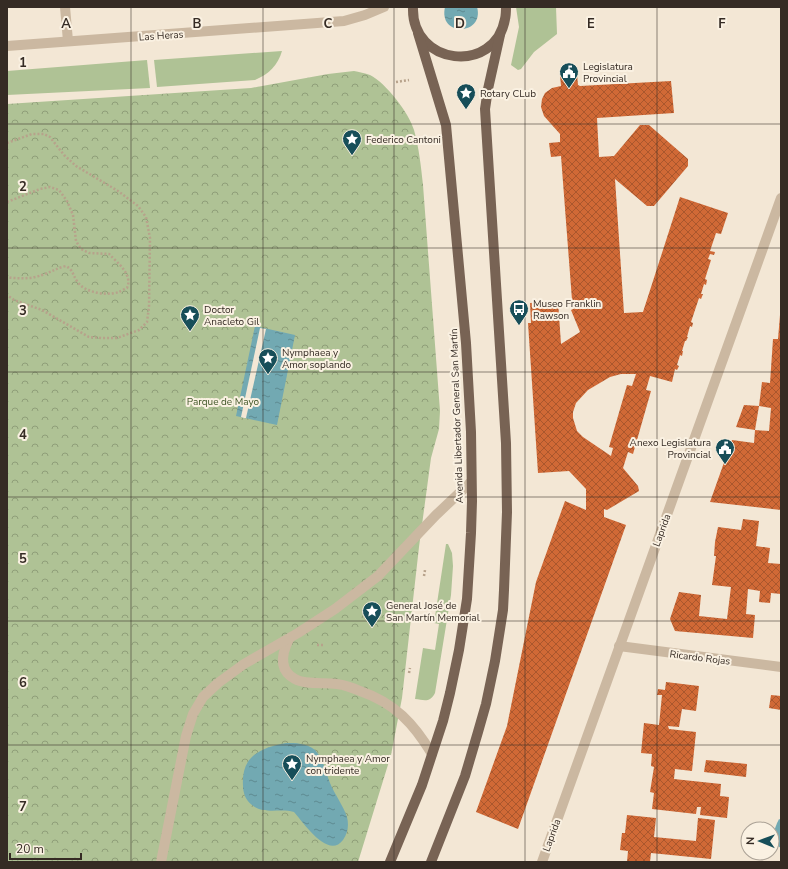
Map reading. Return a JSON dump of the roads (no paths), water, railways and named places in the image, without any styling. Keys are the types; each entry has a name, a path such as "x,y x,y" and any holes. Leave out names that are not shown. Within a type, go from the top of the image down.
{"main road":[{"name":"Avenida Libertador General San Martín","path":"390,862 415,804 450,693 459,650 467,599 471,533 471,432 466,343 446,125 413,17 413,7"},
{"path":"431,862 460,790 478,732 492,676 503,610 508,512 506,443 485,109 500,35 505,20 506,7"},
{"path":"418,33 428,45 442,54 458,57 474,55 489,47 500,35"}],"street":[{"path":"65,7 68,42"},
{"name":"Las Heras","path":"7,46 344,21 365,15 384,7"},
{"name":"Laprida","path":"542,862 781,198"},
{"path":"161,862 186,736 193,714 203,698 218,683 244,664 289,639 335,608 378,576 436,515 471,482"},
{"path":"289,639 283,651 283,663 286,672 295,680 339,684 377,698 390,705 402,715 421,737 432,754"},
{"name":"Ricardo Rojas","path":"619,646 781,667"}],"water":[{"path":"445,7 477,7 478,16 474,23 469,27 461,29 454,28 448,24 445,17"},
{"path":"255,326 295,335 277,425 236,416"},
{"path":"286,743 308,746 315,750 320,757 334,792 348,820 346,835 337,845 323,843 310,831 294,812 262,810 250,803 245,797 243,789 243,776 245,767 249,761 260,751"},
{"path":"779,819 781,820 781,848 780,821 778,821"}],"place":[{"name":"Legislatura Provincial","path":"569,89"},
{"name":"Rotary CLub","path":"466,110"},
{"name":"Federico Cantoni","path":"352,156"},
{"name":"Museo Franklin Rawson","path":"519,326"},
{"name":"Doctor Anacleto Gil","path":"190,332"},
{"name":"Nymphaea y Amor soplando","path":"268,375"},
{"name":"Anexo Legislatura Provincial","path":"725,465"},
{"name":"General José de San Martín Memorial","path":"372,628"},
{"name":"Nymphaea y Amor con tridente","path":"292,781"}],"park label":[{"name":"Parque de Mayo","path":"223,401"}]}
